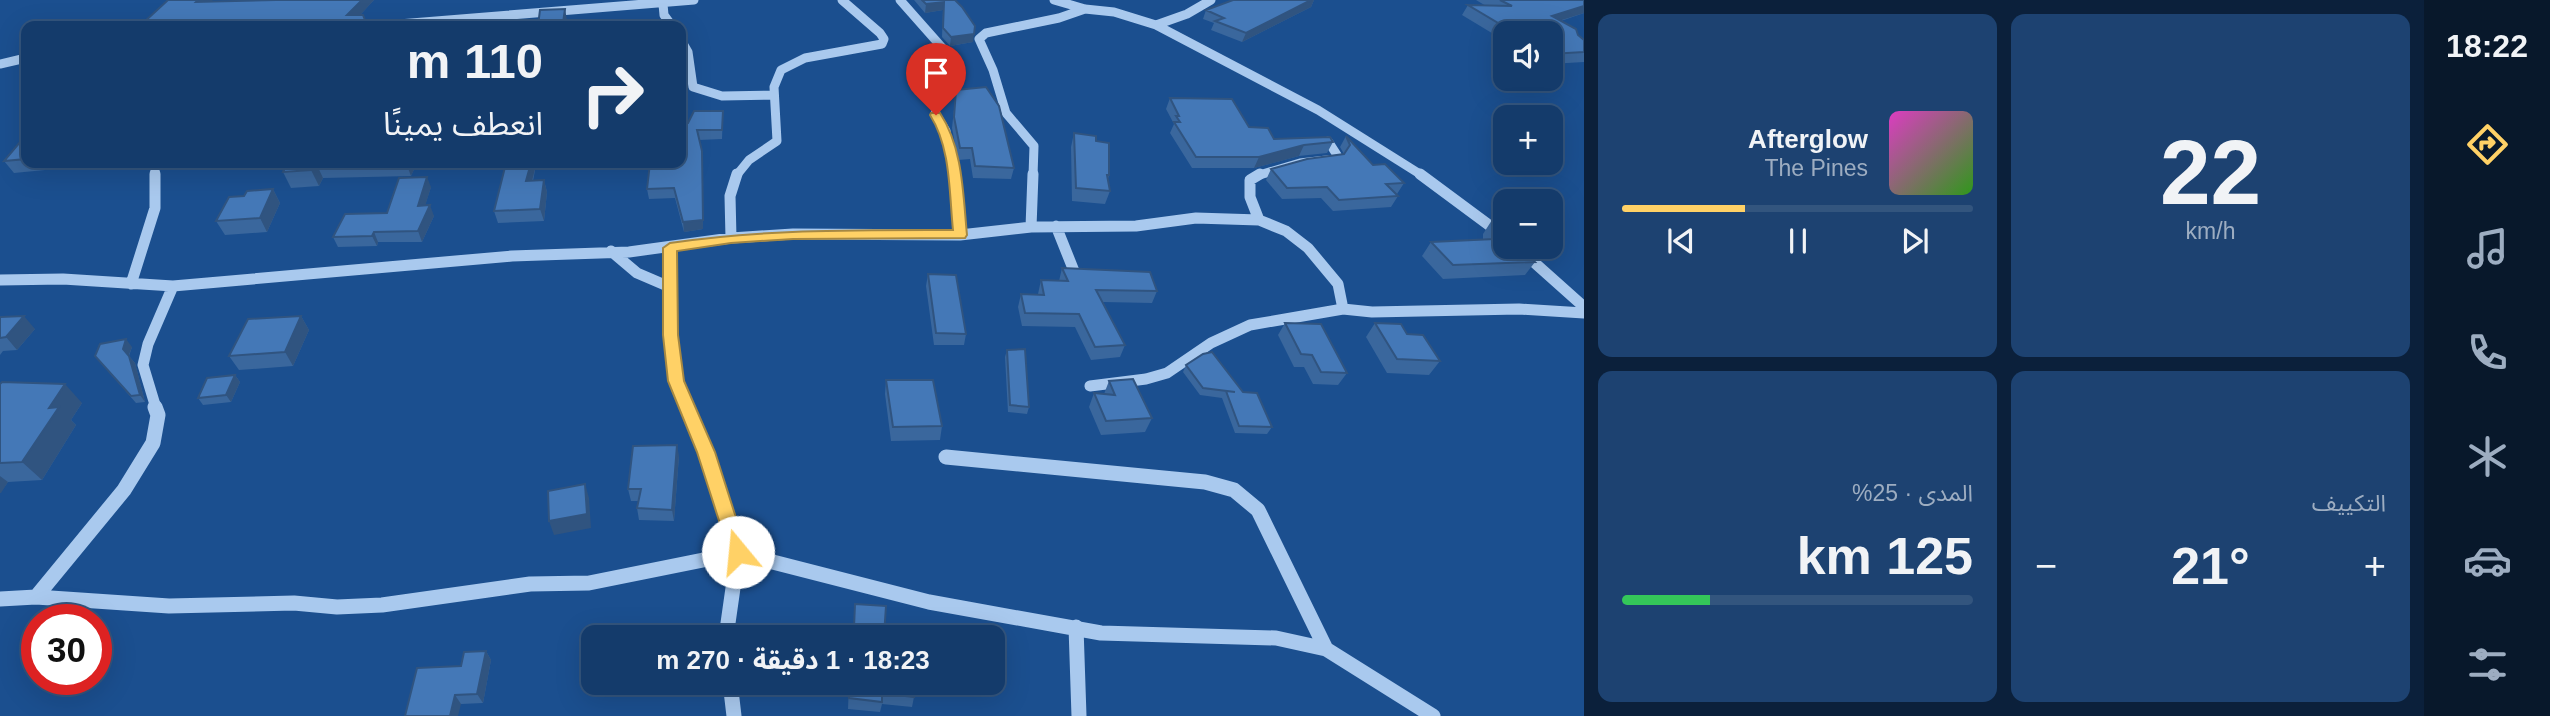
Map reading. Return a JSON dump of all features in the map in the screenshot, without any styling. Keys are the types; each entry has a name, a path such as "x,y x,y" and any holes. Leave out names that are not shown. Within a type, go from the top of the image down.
{"street":[{"path":"440,21 694,0"},
{"path":"731,238 729,211 734,178 741,167 777,141 779,125 774,95 775,79 781,70 793,62 811,56 873,48 884,40 880,33 842,0"},
{"path":"900,0 946,52 948,65 934,97 936,115 946,131 954,172 960,235"},
{"path":"1054,0 1085,9 1114,12 1156,25 1252,74 1336,122 1457,200 1493,228"},
{"path":"1156,25 1187,14 1212,0"},
{"path":"663,4 664,15 668,21"},
{"path":"1031,227 1034,146 1006,113 993,70 979,39 986,33 1059,18 1085,9"},
{"path":"686,49 693,87 703,93 739,97 774,95"},
{"path":"0,64 21,59"},
{"path":"1259,220 1250,197 1250,180 1257,173 1280,169 1292,163 1335,159 1337,155 1328,141"},
{"path":"131,284 155,208 155,168"},
{"path":"0,280 63,279 173,286 512,256 629,252 731,238 833,233 960,235 1031,227 1104,228 1196,218 1259,220 1286,231 1308,248 1338,284 1343,309"},
{"path":"1056,226 1074,271"},
{"path":"670,248 671,335 676,381 706,452 738,552 728,625"},
{"path":"611,251 638,272 672,288"},
{"path":"1530,259 1584,307"},
{"path":"36,597 124,490 153,443 158,415 142,365 173,286"},
{"path":"1090,386 1146,379 1167,373 1211,344 1250,326 1343,309 1372,312 1518,309 1584,313"},
{"path":"946,457 1205,482 1226,486 1245,495 1258,510 1326,649"},
{"path":"0,599 36,597 169,606 271,603 337,607 382,606 517,586 589,583 738,552 929,602 1101,633 1276,638 1326,649 1433,716"},
{"path":"1076,627 1079,716"},
{"path":"732,695 734,716"}],"building":[{"path":"168,0 362,0 347,15 363,15 367,21 145,21"},
{"path":"922,0 955,0 975,26 974,34 951,37 943,28 944,2 926,4"},
{"path":"1233,0 1311,0 1246,33 1215,21 1224,18 1206,10"},
{"path":"1500,0 1584,0 1584,6 1552,16 1561,21 1495,21 1468,5 1512,6"},
{"path":"565,9 563,21 539,21 540,10"},
{"path":"1563,22 1576,29 1584,40 1584,52 1563,53"},
{"path":"986,87 999,106 1014,168 975,166 972,148 960,148 954,117 956,90"},
{"path":"1170,98 1232,99 1249,127 1268,128 1274,139 1330,137 1333,142 1304,145 1259,157 1196,157 1174,122 1180,122"},
{"path":"694,111 723,111 722,130 697,130 702,151 703,220 683,222 674,188 647,189 649,168 686,168 688,123"},
{"path":"1074,133 1096,136 1096,141 1109,143 1107,175 1110,191 1076,188"},
{"path":"1346,136 1373,165 1385,164 1404,183 1386,184 1398,196 1339,200 1327,187 1287,188 1271,169 1307,159 1344,154 1350,145"},
{"path":"21,141 21,159 4,161"},
{"path":"285,168 312,168 311,170 283,172"},
{"path":"505,168 530,168 526,181 544,180 540,209 494,211"},
{"path":"427,177 418,206 430,205 418,231 374,232 372,236 333,237 345,214 387,213 399,178"},
{"path":"273,189 260,218 216,221 229,197 244,196 247,191"},
{"path":"1493,239 1493,259 1532,259 1535,262 1453,265 1431,242"},
{"path":"1062,268 1150,272 1157,291 1096,290 1125,345 1095,347 1079,314 1025,313 1021,294 1044,295 1041,280 1068,281"},
{"path":"928,274 956,275 966,334 936,333"},
{"path":"24,316 6,337 0,338 0,317"},
{"path":"301,316 285,352 229,356 248,319"},
{"path":"1285,323 1321,324 1347,373 1321,372 1312,355 1301,354"},
{"path":"1375,323 1401,324 1407,334 1423,335 1440,361 1397,359"},
{"path":"126,339 123,349 129,356 140,395 131,396 95,356 100,344"},
{"path":"1025,349 1029,407 1010,405 1007,350"},
{"path":"1212,352 1243,392 1257,393 1272,427 1239,426 1226,391 1235,392 1203,388 1186,365 1203,354"},
{"path":"235,375 226,395 198,398 207,378"},
{"path":"1133,379 1152,418 1106,421 1094,393 1115,395 1109,381"},
{"path":"886,380 933,380 942,426 893,427"},
{"path":"2,382 65,384 49,408 59,407 22,462 0,463"},
{"path":"677,445 672,510 637,508 641,489 628,489 633,446"},
{"path":"585,484 587,514 549,521 548,491"},
{"path":"855,604 886,606 885,625 854,625"},
{"path":"486,651 477,694 455,695 450,716 405,716 417,668 461,666 464,652"},
{"path":"849,695 882,695 882,702 849,698"}],"route":[{"path":"738,552 706,452 676,381 671,335 670,248 731,238 793,234 960,235 954,172 946,131 936,115"}]}
